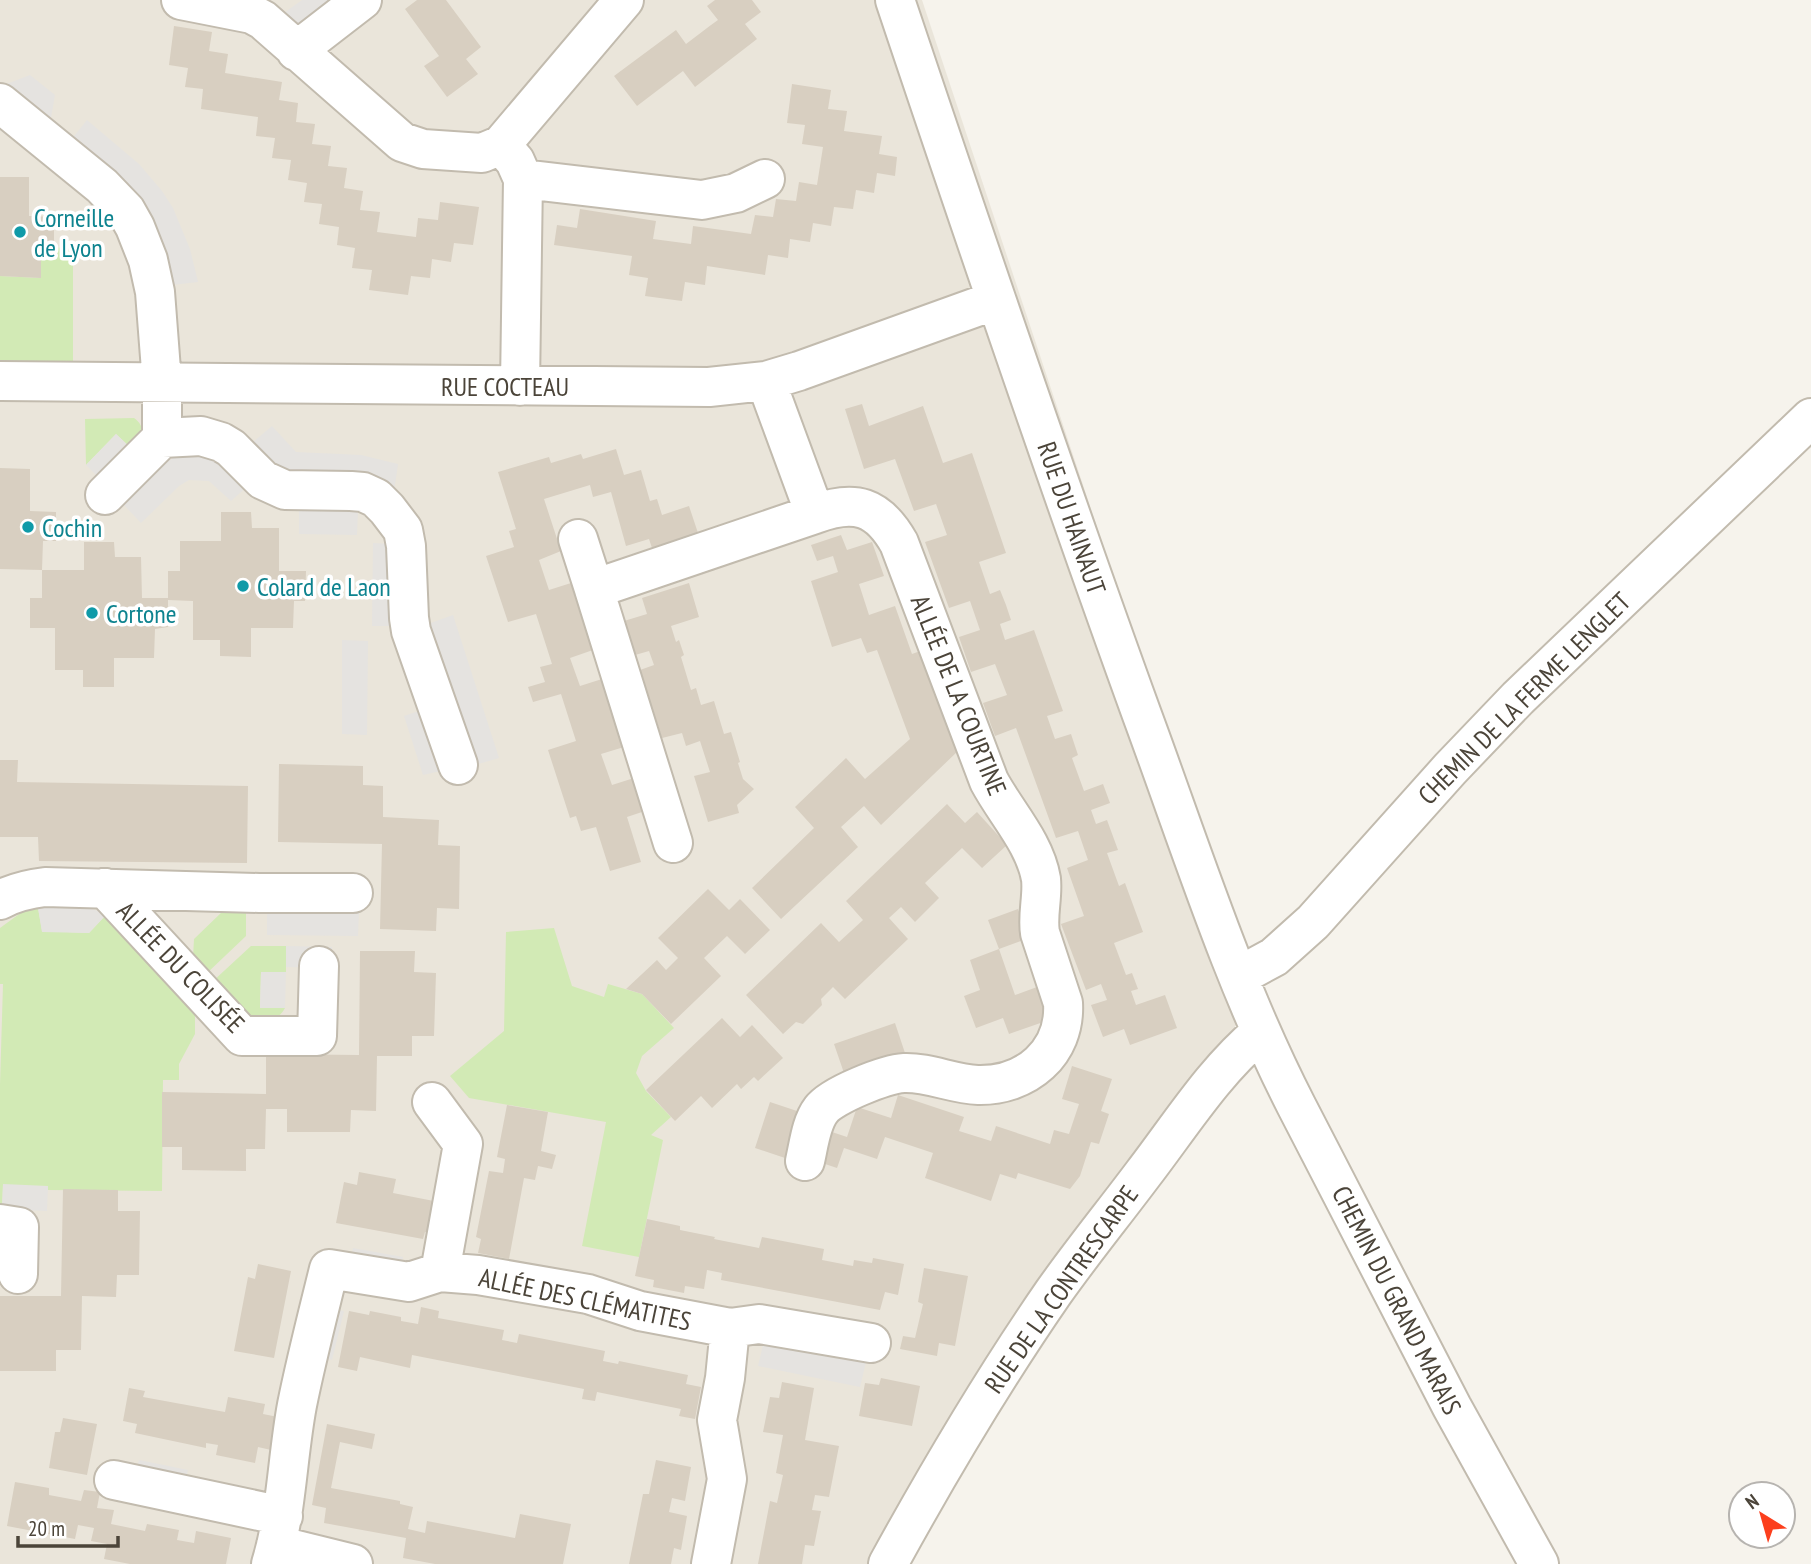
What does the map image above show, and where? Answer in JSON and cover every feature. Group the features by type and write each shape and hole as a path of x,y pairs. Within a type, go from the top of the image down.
{"street":[{"path":"181,0 252,14 273,28 402,142 424,149 482,153 501,145 624,0"},
{"path":"296,51 362,0"},
{"name":"RUE DU HAINAUT","path":"895,0 1098,594 1261,1032"},
{"path":"0,103 102,186 130,219 153,277 162,383 162,438"},
{"path":"501,145 515,161 523,179 520,386"},
{"path":"523,179 702,200 736,193 765,179"},
{"name":"RUE COCTEAU","path":"0,381 709,387 766,381 799,371 996,300"},
{"path":"766,381 814,514"},
{"name":"CHEMIN DE LA FERME LENGLET","path":"1239,976 1274,957 1313,922 1459,759 1518,698 1811,418"},
{"path":"105,495 162,438 201,436 231,448 263,480 285,491 363,492 376,498 403,530 411,631 458,765"},
{"name":"ALLÉE DE LA COURTINE","path":"594,589 828,509 855,507 871,511 883,519 899,543 989,781 1038,866 1041,882 1038,922 1063,1003 1064,1015 1061,1031 1044,1060 1021,1076 1006,1082 975,1085 906,1073 893,1075 842,1094 821,1110 814,1125 805,1161"},
{"path":"578,539 673,843"},
{"name":"ALLÉE DU COLISÉE","path":"0,900 27,889 45,887 353,893"},
{"name":"ALLÉE DU COLISÉE","path":"105,888 242,1036 317,1036 319,966"},
{"name":"RUE DE LA CONTRESCARPE","path":"888,1564 972,1417 1055,1291 1214,1081 1261,1032"},
{"name":"CHEMIN DU GRAND MARAIS","path":"1261,1032 1452,1407 1539,1564"},
{"name":"ALLÉE DES CLÉMATITES","path":"432,1102 463,1144 440,1272"},
{"path":"0,1224 19,1227 18,1274"},
{"name":"ALLÉE DES CLÉMATITES","path":"277,1542 297,1406 328,1269 409,1282 440,1272 478,1275 578,1292 640,1311 730,1328 759,1324 871,1343"},
{"path":"710,1564 727,1479 717,1420 730,1328"},
{"path":"114,1480 277,1542 353,1564"}],"shaded area":[{"path":"0,0 922,0 1253,997 907,1564 0,1564"},
{"path":"302,0 338,0 297,30 284,13"},
{"path":"30,75 55,95 50,123 4,85"},
{"path":"87,120 139,164 162,191 173,208 190,249 198,282 172,285 71,140"},
{"path":"272,426 296,452 361,455 398,464 394,491 286,477 252,443"},
{"path":"116,434 134,451 103,482 86,465"},
{"path":"186,455 218,458 249,485 231,501 209,481 189,480 179,486 141,523 123,504 164,464 174,457"},
{"path":"299,510 358,511 357,535 299,534"},
{"path":"373,543 394,544 393,626 372,626"},
{"path":"453,615 499,758 475,765 428,624"},
{"path":"342,640 368,641 367,735 342,734"},
{"path":"425,709 445,770 423,775 404,716"},
{"path":"38,908 88,908 98,911 104,917 89,933 42,932"},
{"path":"267,911 359,911 358,936 267,935"},
{"path":"286,946 332,947 332,968 286,967"},
{"path":"261,972 286,972 285,1008 260,1008"},
{"path":"3,1184 48,1186 47,1211 2,1209"},
{"path":"353,1248 403,1257 401,1267 351,1259"},
{"path":"333,1309 344,1311 332,1360 322,1357"},
{"path":"764,1341 866,1362 860,1387 758,1366"},
{"path":"139,1460 188,1470 185,1482 136,1472"}],"green space":[{"path":"41,247 73,248 73,364 0,363 0,276 41,278"},
{"path":"134,418 142,430 134,451 116,434 86,465 85,419"},
{"path":"38,908 42,931 89,933 104,917 193,1009 195,1034 179,1064 179,1080 163,1080 162,1191 48,1190 48,1187 3,1185 0,1209 3,984 0,984 0,928 22,912"},
{"path":"223,911 246,911 246,936 205,975 193,957 194,939"},
{"path":"554,928 572,986 604,997 608,984 642,994 674,1028 642,1056 636,1073 646,1091 671,1117 651,1135 663,1140 639,1257 582,1246 606,1122 469,1098 450,1076 504,1031 506,932"},
{"path":"251,946 286,946 286,972 261,972 260,1008 285,1008 279,1016 271,1019 251,1021 212,982"}],"building":[{"path":"417,0 446,0 481,47 466,59 478,74 447,97 424,66 439,56 405,9"},
{"path":"715,0 752,0 761,12 745,24 757,39 695,87 683,71 637,106 614,76 676,30 686,44 718,20 707,6"},
{"path":"174,26 212,32 209,51 228,54 225,73 282,82 279,100 298,103 296,122 315,124 312,144 331,146 328,166 347,168 344,188 363,191 360,210 380,212 377,232 416,237 418,218 438,220 440,202 479,207 473,245 454,243 451,262 432,259 430,278 411,276 408,295 369,290 372,270 352,268 355,248 337,245 339,227 319,224 322,204 304,202 307,183 288,180 291,160 272,158 275,138 256,136 258,117 201,109 203,89 185,87 188,68 169,65"},
{"path":"792,84 831,90 828,109 847,111 844,131 882,136 879,154 897,157 895,176 877,173 874,193 856,190 853,209 834,207 831,226 813,223 810,242 790,239 788,258 768,255 765,275 707,266 705,285 685,282 682,301 645,296 648,278 629,275 632,256 554,245 557,225 577,228 580,209 656,221 653,239 691,244 693,226 751,234 755,215 773,217 776,199 796,201 799,182 817,185 823,147 802,144 805,125 787,123"},
{"name":"Corneille de Lyon","path":"0,177 29,177 29,216 54,217 54,248 41,247 41,278 0,276"},
{"path":"862,404 869,426 923,406 943,463 972,453 1006,553 979,562 990,594 1000,590 1011,620 1000,624 1005,640 1034,630 1063,711 1047,716 1055,739 1071,734 1078,755 1072,758 1084,791 1103,784 1110,803 1091,810 1096,824 1107,820 1118,850 1107,853 1119,886 1125,883 1143,932 1114,943 1126,975 1132,973 1138,989 1131,991 1136,1005 1165,995 1177,1028 1130,1045 1124,1029 1103,1037 1091,1005 1107,1000 1101,984 1086,990 1061,924 1084,916 1067,868 1088,860 1078,831 1056,838 1016,728 995,736 983,703 1007,695 995,664 971,672 959,637 980,630 970,601 949,608 925,542 947,535 936,504 914,511 895,459 864,469 845,409"},
{"path":"616,449 624,475 641,470 650,501 657,499 662,515 689,506 700,539 654,554 649,539 626,546 611,492 593,497 590,485 544,499 561,551 539,560 549,590 571,583 593,650 570,658 580,686 602,679 624,747 601,754 612,785 634,778 645,811 627,817 641,862 610,871 596,827 581,831 576,816 570,818 548,750 576,741 561,694 533,702 528,687 545,682 540,667 552,664 536,614 508,622 486,556 514,547 509,531 516,529 498,472 549,457 551,463 581,454 583,459"},
{"name":"Cochin","path":"0,468 30,469 30,511 56,512 56,541 43,541 42,570 0,569"},
{"path":"221,512 251,512 252,528 279,528 279,571 306,571 305,601 294,601 293,628 251,628 251,657 220,656 220,640 193,640 193,601 168,600 168,627 155,629 154,658 114,658 114,687 83,687 83,670 55,670 55,628 30,628 30,598 42,598 42,570 84,570 84,542 114,542 115,557 141,557 142,598 168,598 168,571 180,571 180,541 221,541"},
{"path":"841,535 847,550 872,542 884,576 859,584 869,615 895,606 912,654 923,650 959,750 881,825 864,806 841,827 858,847 781,919 752,888 814,828 795,807 846,758 865,779 910,739 877,650 867,653 861,638 832,647 811,581 838,572 833,556 817,561 811,545"},
{"path":"689,583 699,617 671,626 684,655 681,657 691,690 696,688 701,705 714,701 724,734 731,732 743,779 754,789 737,805 739,813 708,822 694,776 710,772 700,741 686,746 682,733 662,738 640,670 654,665 649,651 635,655 624,621 647,614 642,598"},
{"path":"0,760 18,760 17,782 248,786 247,863 39,861 38,837 0,837"},
{"path":"279,764 363,766 363,785 383,786 383,817 439,820 438,845 460,846 459,909 437,908 436,931 380,929 382,844 278,842"},
{"path":"947,804 965,823 977,812 1007,845 982,868 962,848 925,883 939,898 915,922 901,907 889,918 908,939 845,999 833,987 821,999 822,1005 803,1024 796,1022 783,1034 746,995 821,923 839,942 863,920 846,901"},
{"path":"708,889 729,910 740,899 770,930 745,954 727,936 704,958 721,976 671,1024 642,994 626,989 657,960 666,970 678,958 658,938"},
{"path":"1018,909 1029,938 999,949 988,920"},
{"path":"999,949 1015,995 1037,987 1049,1020 1009,1034 1003,1018 976,1028 964,996 980,990 970,960"},
{"path":"360,951 415,951 414,972 436,973 434,1036 412,1036 412,1056 377,1056 376,1111 351,1110 350,1132 287,1132 287,1109 266,1109 265,1149 246,1149 246,1171 182,1170 182,1147 162,1147 162,1092 266,1094 266,1054 359,1055"},
{"path":"722,1018 740,1037 752,1025 783,1058 758,1081 754,1077 741,1089 737,1084 712,1108 701,1096 675,1121 646,1090"},
{"path":"895,1023 905,1053 844,1073 834,1044"},
{"path":"1072,1066 1112,1079 1101,1111 1109,1114 1099,1144 1091,1142 1080,1176 1070,1189 1018,1173 1016,1179 1000,1174 991,1201 925,1178 933,1153 885,1137 877,1159 844,1148 837,1168 822,1163 832,1132 847,1137 857,1107 891,1118 898,1095 964,1117 959,1131 991,1141 996,1126 1050,1144 1054,1130 1069,1134 1079,1104 1062,1099"},
{"path":"770,1102 800,1112 785,1158 755,1148"},
{"path":"507,1105 548,1112 541,1151 556,1155 552,1169 538,1166 535,1180 524,1178 509,1259 478,1253 481,1239 476,1237 489,1171 503,1173 505,1159 497,1157"},
{"path":"359,1172 396,1179 393,1193 444,1203 438,1234 425,1232 423,1239 336,1223 344,1182 357,1185"},
{"path":"63,1189 118,1190 118,1211 140,1211 139,1275 117,1275 116,1297 82,1296 81,1350 56,1350 56,1371 0,1371 0,1296 61,1296"},
{"path":"647,1219 680,1226 680,1230 715,1237 714,1239 759,1248 762,1237 824,1249 822,1260 853,1266 854,1260 872,1263 873,1258 904,1264 898,1295 885,1292 880,1310 721,1280 722,1273 707,1270 704,1289 685,1286 684,1293 653,1287 654,1280 635,1276"},
{"path":"258,1264 291,1271 274,1358 234,1351 248,1277 255,1279"},
{"path":"924,1268 968,1276 955,1346 939,1343 937,1356 900,1349 903,1336 915,1338 923,1304 918,1302"},
{"path":"421,1307 439,1311 438,1318 504,1330 502,1340 517,1343 519,1334 605,1351 603,1361 618,1364 619,1361 688,1375 686,1384 701,1387 695,1419 679,1416 681,1409 597,1392 595,1401 582,1399 584,1389 412,1355 410,1368 360,1357 357,1371 338,1367 349,1311 369,1315 370,1311 401,1317 401,1321 418,1324"},
{"path":"881,1378 920,1386 912,1426 859,1416 865,1383 879,1385"},
{"path":"782,1382 814,1388 805,1440 839,1446 829,1497 815,1495 812,1510 821,1511 814,1546 805,1545 802,1564 758,1564 770,1501 777,1503 783,1475 776,1473 783,1435 763,1432 770,1397 779,1398"},
{"path":"129,1388 145,1391 143,1397 225,1412 228,1397 265,1404 263,1414 278,1417 271,1450 258,1447 255,1463 216,1455 218,1445 206,1443 206,1448 135,1433 137,1424 123,1421"},
{"path":"63,1418 97,1424 87,1475 49,1468 55,1432 60,1432"},
{"path":"327,1424 375,1434 372,1449 340,1442 331,1488 400,1501 400,1504 413,1507 408,1529 425,1533 427,1521 515,1538 520,1514 571,1524 563,1564 435,1564 403,1558 406,1538 324,1523 326,1508 312,1505"},
{"path":"656,1460 691,1467 685,1501 672,1498 669,1512 687,1516 681,1550 674,1548 671,1564 629,1564 643,1494 649,1494"},
{"path":"15,1482 49,1488 49,1495 81,1501 84,1490 100,1492 97,1508 114,1510 111,1524 145,1531 147,1524 179,1530 177,1540 194,1543 196,1531 231,1538 226,1564 130,1564 104,1559 107,1544 91,1541 94,1528 78,1525 75,1539 7,1526"}],"place":[{"name":"Corneille de Lyon","path":"20,232"},
{"name":"Cochin","path":"28,527"},
{"name":"Colard de Laon","path":"243,586"},
{"name":"Cortone","path":"92,613"}]}
